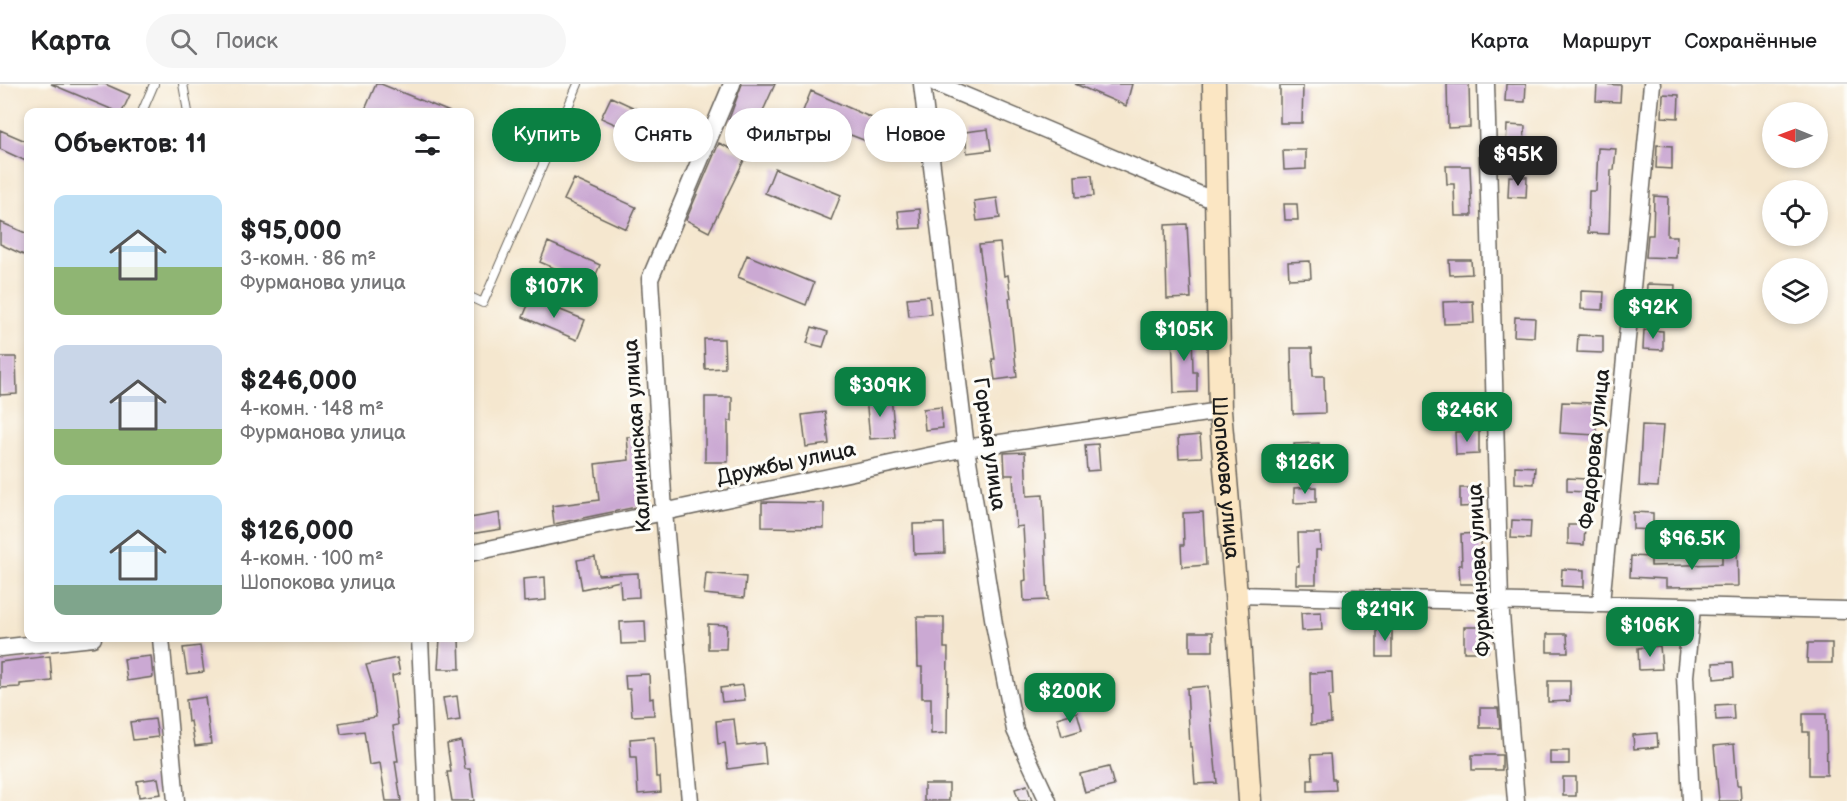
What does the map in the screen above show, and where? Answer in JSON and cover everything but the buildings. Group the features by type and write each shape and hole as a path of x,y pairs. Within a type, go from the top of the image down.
{"street":[{"name":"Калининская улица","path":"690,801 664,512 650,279 732,84"},
{"name":"Горная улица","path":"922,84 966,448 994,624 1015,730 1048,801"},
{"path":"937,84 1215,201"},
{"name":"Шопокова улица","path":"1214,84 1220,411 1236,595 1250,801"},
{"name":"Фурманова улица","path":"1486,84 1500,602 1516,801"},
{"name":"Федорова улица","path":"1601,603 1652,84"},
{"name":"Дружбы улица","path":"474,552 966,448 1220,411"},
{"path":"1236,595 1601,603 1692,608 1847,610"},
{"path":"1691,801 1685,676 1692,608"},
{"path":"0,648 56,642"},
{"path":"161,642 176,801"},
{"path":"420,642 427,801"}],"lane":[{"path":"144,108 154,84"},
{"path":"183,84 187,108"},
{"path":"474,299 483,303 578,84"}]}
